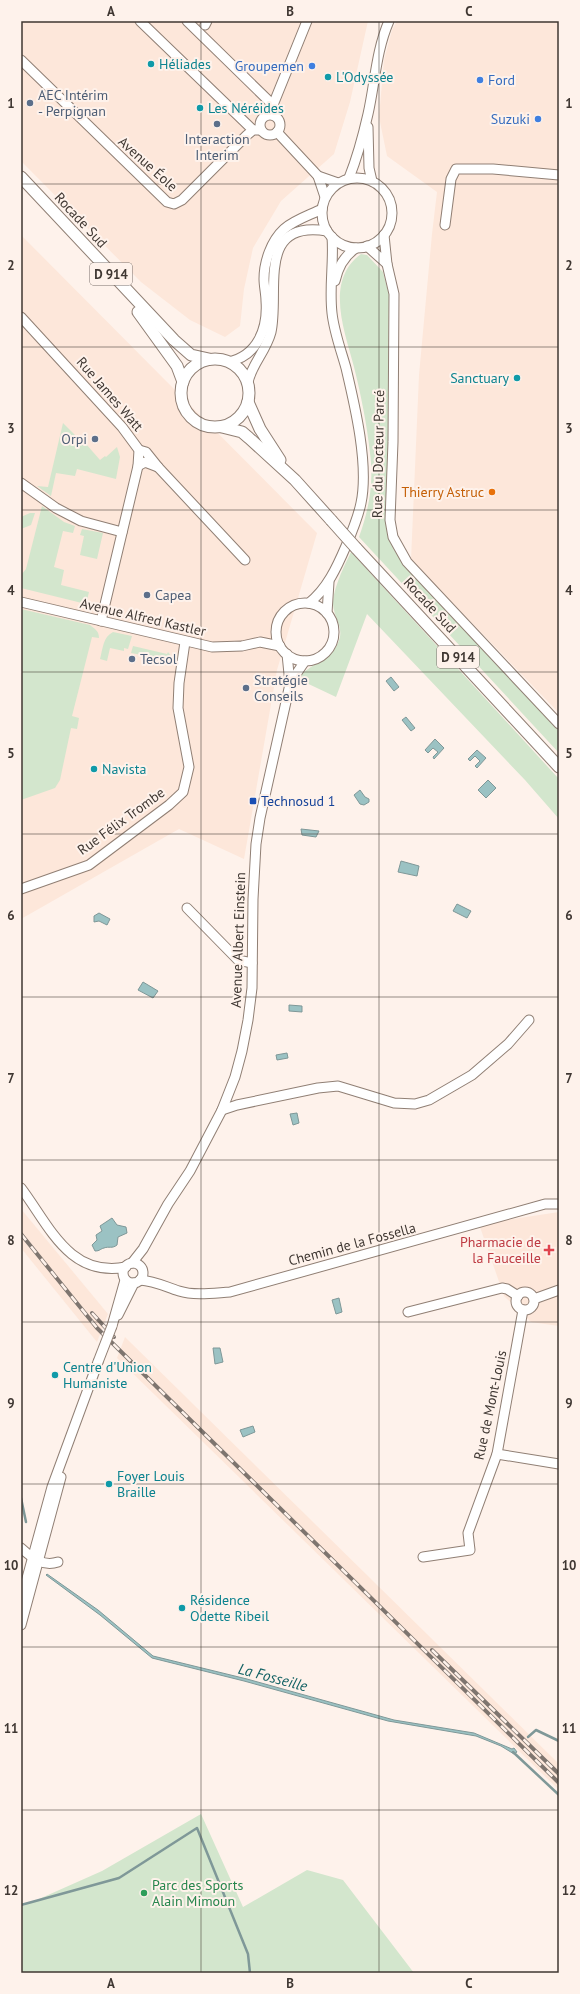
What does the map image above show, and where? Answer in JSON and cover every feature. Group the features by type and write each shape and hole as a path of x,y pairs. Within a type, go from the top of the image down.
{"main road":[{"name":"Rocade Sud","path":"21,177 174,340 191,355 209,359"},
{"name":"Rocade Sud","path":"21,186 145,321 177,366 183,382"},
{"path":"209,359 219,359 228,362 237,366 248,382 248,402 244,411 230,424 221,427 209,427 198,423 189,415 183,405 181,393 183,382 193,367 209,359"},
{"name":"Rocade Sud","path":"248,402 264,436 295,480"},
{"name":"Rocade Sud","path":"221,427 242,432 295,480 559,767"}],"street":[{"path":"140,21 257,130 267,134 277,132"},
{"path":"187,21 272,105 275,116 280,123 277,132"},
{"path":"272,105 307,21"},
{"path":"348,178 356,160 368,113 379,52 389,21"},
{"name":"Avenue Éole","path":"21,60 167,202 174,204 182,200 247,135 257,130"},
{"path":"368,113 369,168 372,181"},
{"path":"257,130 263,117 269,114 275,116"},
{"path":"277,132 318,176 325,197"},
{"path":"445,225 451,179 456,169 493,169 559,174"},
{"path":"318,176 338,183"},
{"path":"329,581 328,613 334,631 331,644 323,655 314,660 305,661 295,659 287,654 280,646 277,630 280,618 288,609 294,606 309,603 319,596 329,581 343,554 356,520 361,502 363,482 362,455 356,418 346,370 335,329 331,294 333,252 329,234 324,224 322,209 325,197 338,183 348,178 360,178 372,181 381,187 387,195 391,205 391,223 384,235 376,242 367,246 356,248 348,254 338,270 331,294"},
{"path":"228,362 239,360 248,354 263,332 266,302 264,279 266,262 271,247 284,229 322,209"},
{"path":"248,382 251,369 265,347 270,334 273,317 272,276 274,261 281,246 289,236 301,230 310,228 329,234 339,243 356,248"},
{"name":"Rue du Docteur Parcé","path":"384,235 387,264 394,294 393,442 390,520 393,537 407,562 559,724"},
{"path":"367,246 387,264"},
{"name":"Rue James Watt","path":"21,317 122,427 139,450 138,466 101,621"},
{"path":"139,450 146,452 158,467 245,560"},
{"path":"138,466 145,462 158,467"},
{"path":"21,483 56,508 81,521 122,532"},
{"name":"Avenue Alfred Kastler","path":"21,602 185,642 212,647 242,646 260,642"},
{"path":"309,603 316,605 328,613"},
{"path":"260,642 277,630"},
{"name":"Rue Félix Trombe","path":"21,889 88,865 169,805 183,792 189,767 178,708 179,683 185,642"},
{"path":"260,642 280,646"},
{"name":"Avenue Albert Einstein","path":"36,1560 52,1487 130,1275 168,1204 190,1171 222,1110 235,1077 248,1020 252,988 256,844 264,797 290,684 287,654"},
{"name":"Avenue Albert Einstein","path":"290,684 305,661"},
{"path":"187,908 238,960 252,963"},
{"path":"222,1110 249,1102 318,1088 338,1086 394,1103 415,1104 429,1100 472,1075 508,1044 529,1020"},
{"path":"21,1188 60,1243 72,1256 84,1262 110,1268 130,1275"},
{"name":"Chemin de la Fossella","path":"130,1275 152,1281 180,1292 202,1294 230,1292 545,1204 559,1204"},
{"name":"Avenue Albert Einstein","path":"130,1275 143,1275 142,1268 144,1249"},
{"name":"Chemin de la Fossella","path":"142,1268 152,1281"},
{"path":"408,1312 502,1288 507,1289 518,1296"},
{"path":"534,1298 559,1290"},
{"path":"522,1292 528,1292 534,1298 532,1307 523,1310 516,1304 518,1296 522,1292"},
{"name":"Rue de Mont-Louis","path":"424,1557 470,1550 468,1533 497,1454 523,1310"},
{"path":"497,1454 559,1464"},
{"path":"21,1545 38,1549 49,1554 58,1562 46,1564 36,1560 21,1548"},
{"path":"21,1600 36,1560"},
{"path":"21,1625 36,1560"}],"shaded area":[{"path":"21,21 368,21 350,102 334,154 281,201 253,248 244,289 240,326 225,337 190,320 141,282 21,161"},
{"path":"397,21 559,21 559,713 411,560 419,375 437,192 387,156 379,117 384,60 392,30"},
{"path":"21,235 317,533 277,670 244,859 179,829 21,919"},
{"path":"21,1209 108,1314 97,1342 21,1248"},
{"path":"559,1212 559,1326 531,1322 504,1296 480,1227 494,1222"},
{"path":"125,1337 559,1764 559,1790 117,1358"}],"green space":[{"path":"361,254 367,255 383,272 389,295 388,442 385,520 389,538 394,550 404,564 559,731 559,753 359,537 366,516 370,496 371,464 361,399 340,308 340,292 343,278 350,265"},
{"path":"63,423 77,437 79,436 100,460 105,456 106,457 117,447 120,457 116,479 77,469 75,476 56,473 51,496 37,486 48,487"},
{"path":"42,506 64,522 75,526 73,533 63,531 54,567 64,570 61,585 89,592 86,604 21,588 21,575 26,569"},
{"path":"30,513 35,513 31,525 21,529 21,517"},
{"path":"82,529 103,533 97,559 80,555 84,536 80,535"},
{"path":"351,552 559,779 559,819 525,780 367,614 336,697 298,679 308,669 330,654 338,643 340,638 340,628 334,609 333,598 339,578"},
{"path":"21,609 90,625 95,629 99,638 92,637 72,716 79,718 77,729 71,728 60,780 55,788 21,800"},
{"path":"113,632 132,636 128,649 124,648 124,651 110,648 107,661 100,659 105,640"},
{"path":"133,646 167,654 168,652 171,656 169,660 131,653"},
{"name":"Parc des Sports Alain Mimoun","path":"201,1814 243,1907 307,1870 343,1880 414,1973 21,1973 21,1907 102,1871"}],"water":[{"path":"391,677 399,687 394,691 386,681"},
{"path":"406,717 415,728 411,731 402,720"},
{"path":"435,739 444,748 434,759 433,757 438,752 433,748 428,753 425,750"},
{"path":"477,750 486,758 477,768 475,766 480,761 475,756 470,761 468,759"},
{"path":"488,780 496,788 486,798 478,790"},
{"path":"360,790 365,797 369,799 369,802 364,805 360,804 354,795"},
{"path":"301,829 319,831 316,837 302,835"},
{"path":"401,861 419,866 417,876 398,872"},
{"path":"457,904 471,911 467,918 453,911"},
{"path":"99,913 110,919 107,925 99,921 94,922 94,916"},
{"path":"143,982 158,991 153,998 138,990"},
{"path":"289,1005 302,1006 302,1012 289,1011"},
{"path":"287,1053 288,1058 277,1060 276,1055"},
{"path":"297,1113 299,1123 293,1125 290,1114"},
{"path":"112,1218 117,1225 126,1227 127,1233 118,1237 117,1245 95,1251 92,1245 97,1240 96,1235 102,1231 100,1226"},
{"path":"339,1298 342,1312 336,1314 332,1300"},
{"path":"213,1348 220,1348 223,1362 215,1364"},
{"path":"253,1426 255,1432 243,1437 240,1430"},
{"path":"47,1574 98,1610 153,1656 247,1679 394,1720 474,1733 512,1749 514,1748 517,1752 514,1754 501,1746 476,1736 388,1721 244,1681 152,1658 100,1615 46,1575"}],"waterway":[{"path":"21,1498 26,1522"},
{"name":"La Fosseille","path":"528,1737 536,1730 559,1741"},
{"path":"513,1752 559,1795"},
{"path":"21,1905 119,1878 197,1828 248,1954 250,1973"}],"railway":[{"path":"21,1234 97,1328 559,1783"},
{"path":"92,1313 114,1337"},
{"path":"432,1650 559,1774"}],"place":[{"name":"Héliades","path":"151,64"},
{"name":"Groupemen","path":"312,66"},
{"name":"L'Odyssée","path":"328,77"},
{"name":"Ford","path":"480,80"},
{"name":"AEC Intérim - Perpignan","path":"30,103"},
{"name":"Les Néréides","path":"200,108"},
{"name":"Suzuki","path":"538,119"},
{"name":"Interaction Interim","path":"217,124"},
{"name":"Sanctuary","path":"517,378"},
{"name":"Orpi","path":"95,439"},
{"name":"Thierry Astruc","path":"492,492"},
{"name":"Capea","path":"147,595"},
{"name":"Tecsol","path":"132,659"},
{"name":"Stratégie Conseils","path":"246,688"},
{"name":"Navista","path":"94,769"},
{"name":"Technosud 1","path":"253,801"},
{"name":"Pharmacie de la Fauceille","path":"549,1250"},
{"name":"Centre d'Union Humaniste","path":"55,1375"},
{"name":"Foyer Louis Braille","path":"109,1484"},
{"name":"Résidence Odette Ribeil","path":"182,1608"},
{"name":"Parc des Sports Alain Mimoun","path":"144,1893"}]}
